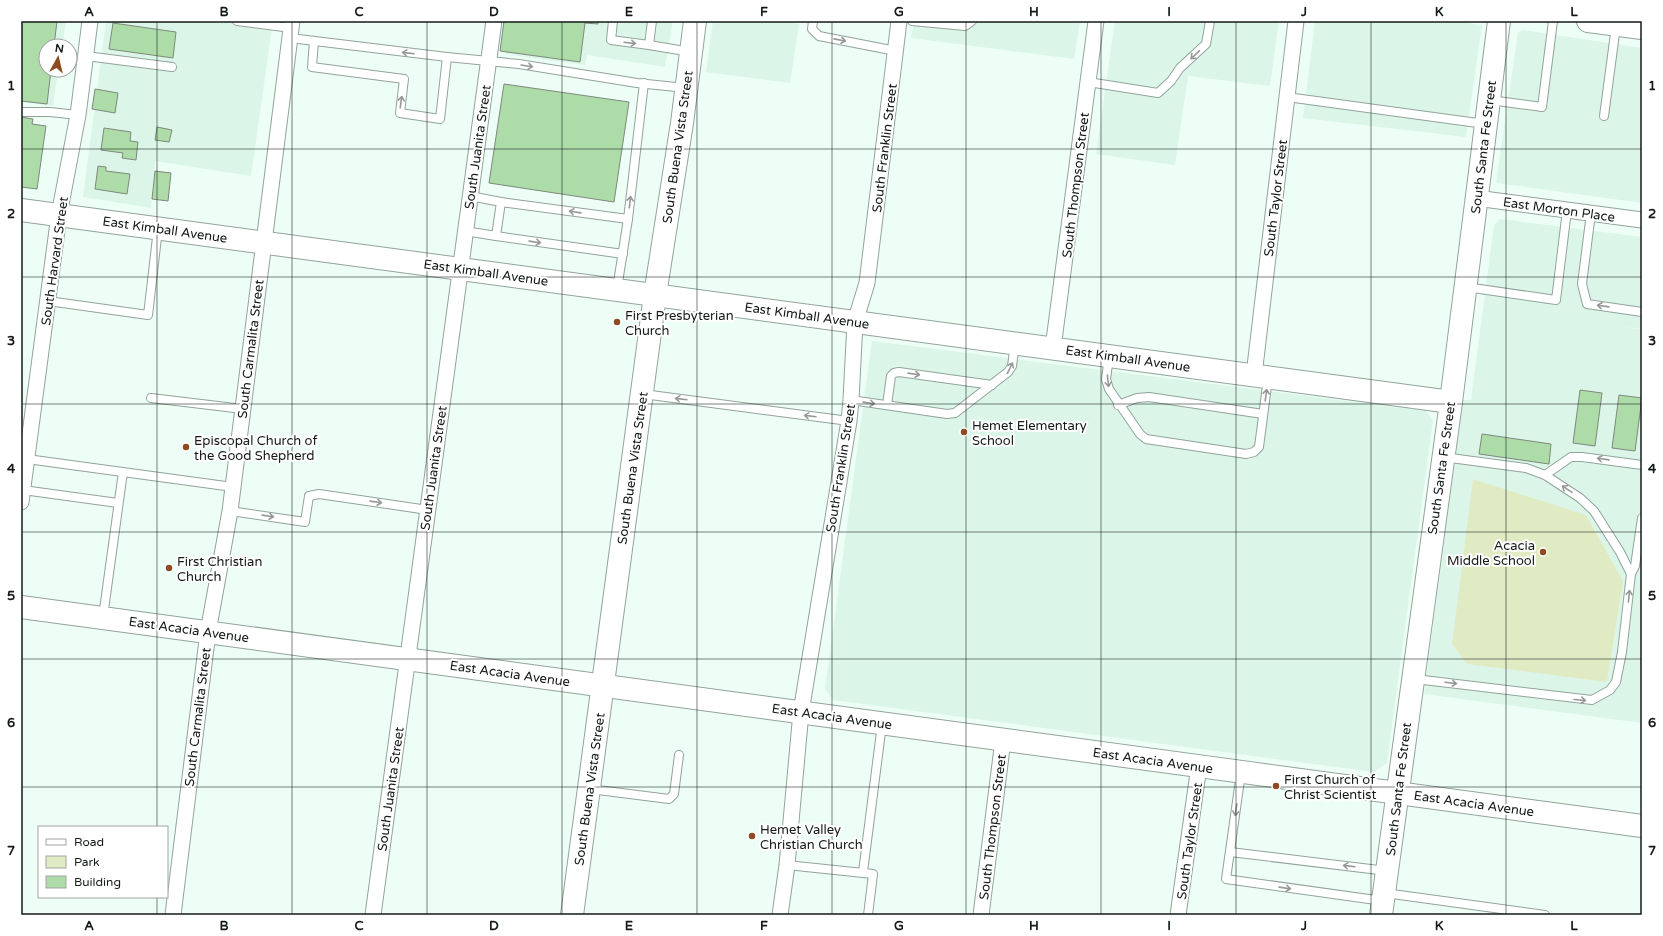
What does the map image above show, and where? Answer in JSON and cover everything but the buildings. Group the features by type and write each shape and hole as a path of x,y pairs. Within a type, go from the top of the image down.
{"street":[{"name":"South Harvard Street","path":"22,496 59,215 78,115 90,21"},
{"name":"South Juanita Street","path":"373,915 494,21"},
{"name":"South Buena Vista Street","path":"572,915 655,295 695,21"},
{"name":"South Franklin Street","path":"780,915 787,865 801,712 849,421 854,322 867,283 899,21"},
{"name":"South Thompson Street","path":"1053,348 1096,21"},
{"name":"South Taylor Street","path":"1261,376 1287,97 1296,21"},
{"name":"South Santa Fe Street","path":"1383,903 1412,678 1442,457 1451,402 1499,21"},
{"path":"1588,21 1642,28"},
{"name":"South Carmalita Street","path":"173,915 208,632 230,511 291,29"},
{"name":"East Morton Place","path":"1476,198 1642,220"},
{"name":"East Kimball Avenue","path":"21,210 1451,402"},
{"name":"East Acacia Avenue","path":"21,607 1642,826"},
{"name":"South Thompson Street","path":"981,915 1003,740"},
{"name":"South Taylor Street","path":"1178,915 1199,766"}],"lane":[{"path":"237,21 291,29 314,41 447,58 488,61 686,88"},
{"path":"614,21 611,40 691,52"},
{"path":"649,45 652,21"},
{"path":"813,21 812,29 819,36 896,51"},
{"path":"912,21 965,26 972,21"},
{"path":"1088,82 1158,93 1171,81 1180,68 1206,44 1210,21"},
{"path":"1489,99 1542,107 1553,21"},
{"path":"1604,116 1616,25"},
{"path":"314,41 312,67 404,79 400,113 440,119 447,58"},
{"path":"86,56 172,67"},
{"path":"617,290 628,219 644,83"},
{"path":"1287,97 1486,124"},
{"path":"21,112 50,112 78,115"},
{"path":"470,196 501,202 628,219"},
{"path":"496,236 501,202"},
{"path":"1465,287 1556,300 1567,210"},
{"path":"1591,213 1582,284 1586,304 1642,312"},
{"path":"48,301 148,315 158,228"},
{"path":"465,232 623,254"},
{"path":"851,400 947,414 956,413 1008,372 1012,366 1016,343"},
{"path":"1110,356 1106,380 1109,389 1140,434 1146,439 1246,454 1254,452 1259,447 1263,414 1261,376"},
{"path":"887,405 891,376 894,373 899,372 992,385"},
{"path":"642,394 849,421"},
{"path":"1118,404 1137,398 1149,397 1263,414"},
{"path":"151,398 243,409"},
{"path":"1546,475 1571,457 1582,456 1642,465"},
{"path":"1442,457 1526,468 1546,475 1580,498 1594,511 1620,552 1631,574"},
{"path":"27,459 233,487"},
{"path":"103,618 122,472"},
{"path":"230,511 305,522 309,496 319,494 428,510"},
{"path":"22,496 118,502"},
{"path":"1412,678 1579,700 1592,700 1603,696 1616,682 1622,652 1631,574 1635,566 1642,518"},
{"path":"863,872 882,723"},
{"path":"589,789 669,799 674,794 679,755"},
{"path":"1241,772 1226,879 1383,903 1545,915"},
{"path":"1230,852 1388,871"},
{"path":"787,865 873,874 868,915"}],"shaded area":[{"path":"21,21 66,21 63,38 38,38 38,78 57,78 53,106 21,102"},
{"path":"106,21 273,21 251,176 155,161 151,208 83,197"},
{"path":"509,21 673,21 665,67 587,55 585,65 505,54"},
{"path":"713,21 794,21 794,23 799,24 790,83 706,72"},
{"path":"914,21 1080,21 1074,59 911,38"},
{"path":"1115,21 1279,21 1270,86 1188,76 1175,165 1096,154"},
{"path":"1315,21 1453,21 1482,25 1466,137 1303,118"},
{"path":"1523,30 1642,48 1642,203 1496,183 1518,32"},
{"name":"Acacia Middle School","path":"1500,219 1642,237 1642,329 1623,327 1642,330 1642,723 1424,694 1463,400 1471,400 1494,225"},
{"path":"872,341 1426,411 1433,420 1387,763 1374,772 833,700 825,689"}],"green space":[{"path":"1473,479 1586,515 1623,581 1607,682 1467,664 1452,644"}],"place":[{"name":"First Presbyterian Church","path":"617,322"},
{"name":"Hemet Elementary School","path":"964,432"},
{"name":"Episcopal Church of the Good Shepherd","path":"186,447"},
{"name":"Acacia Middle School","path":"1543,552"},
{"name":"First Christian Church","path":"169,568"},
{"name":"First Church of Christ Scientist","path":"1276,786"},
{"name":"Hemet Valley Christian Church","path":"752,836"}]}
